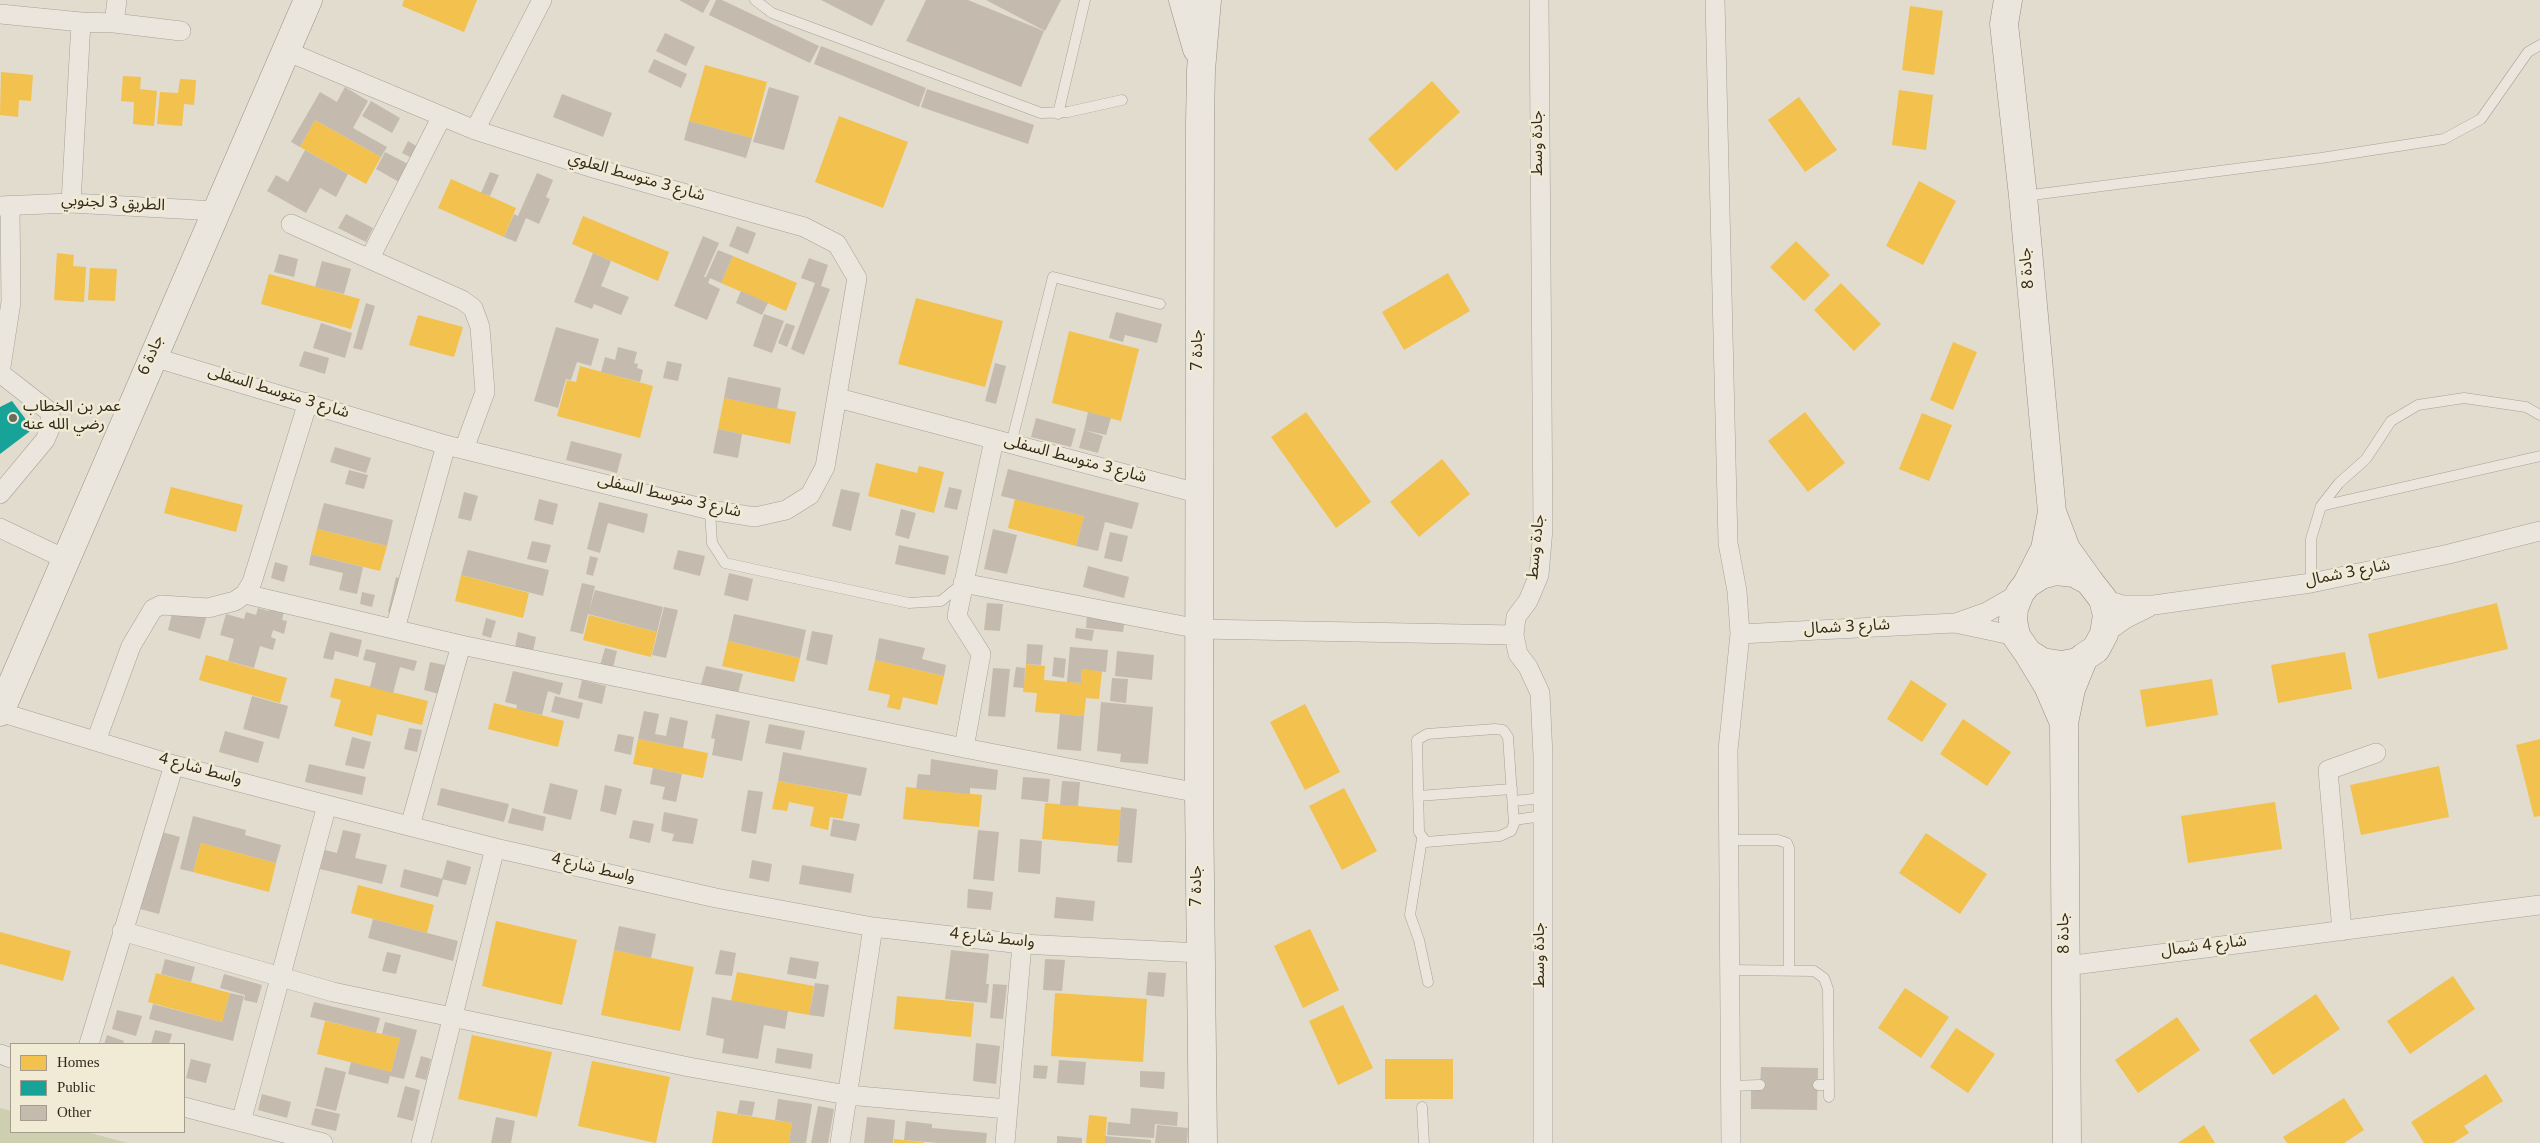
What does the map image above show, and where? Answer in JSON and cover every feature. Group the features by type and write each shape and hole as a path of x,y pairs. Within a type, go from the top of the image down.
{"main road":[{"name":"جادة 6","path":"0,712 308,0"},
{"name":"جادة 7","path":"1183,0 1190,19 1201,70"},
{"name":"جادة 7","path":"1203,1143 1199,793 1201,70 1207,0"},
{"name":"جادة 8","path":"2001,8 2023,196 2052,512 2066,549 2096,590"},
{"name":"جادة 8","path":"2024,588 2045,550 2052,512"},
{"path":"2056,571 2074,573 2096,590 2107,615 2104,634 2096,648 2078,662 2062,665 2042,662 2022,644 2013,614 2024,588 2041,575 2056,571"},
{"name":"جادة 8","path":"2022,644 2048,686 2064,724"},
{"name":"جادة 8","path":"2068,1143 2064,724 2071,689 2084,657"}],"street":[{"path":"114,23 117,0"},
{"path":"475,130 542,0"},
{"name":"جادة وسط","path":"1539,0 1543,529 1539,575 1528,601 1516,617 1514,635 1518,654 1528,667 1540,693 1543,807 1542,1143"},
{"path":"1715,0 1728,544 1738,591 1740,634 1728,750 1730,1143"},
{"path":"0,14 81,22 114,23 181,31"},
{"path":"71,202 81,22"},
{"name":"شارع 3 متوسط العلوي","path":"286,51 441,118 475,130 590,166 804,228 837,244 857,278 838,398"},
{"path":"370,258 441,118"},
{"name":"الطريق 3 لجنوبي","path":"0,494 45,440 50,426 50,412 0,373 11,302 5,206 71,202 216,211"},
{"path":"291,224 462,300 477,314 481,335 485,392 455,447 395,629"},
{"name":"شارع 3 متوسط السفلى","path":"153,357 455,447 710,510 755,517 786,510 810,495 825,467 838,398 1201,494"},
{"path":"96,742 131,646 153,609 162,604 208,608 235,601 245,594 252,582 308,402"},
{"path":"964,748 980,654 957,616 963,582 1002,442"},
{"path":"0,528 65,559"},
{"name":"شارع 3 شمال","path":"2096,590 2123,605 2154,605 2310,583 2449,554 2540,532"},
{"path":"963,582 1200,629 1514,635"},
{"name":"شارع 3 شمال","path":"1740,634 1955,623 1987,612 2024,588"},
{"path":"245,594 461,644 964,748 1199,793"},
{"name":"شارع 3 شمال","path":"2104,634 2125,619 2154,605"},
{"name":"شارع 3 شمال","path":"1955,623 2022,644"},
{"path":"410,826 461,644"},
{"name":"واسط شارع 4","path":"0,712 96,742 327,805 495,848 716,898 873,927 1022,944 1200,954"},
{"path":"2342,931 2328,770 2376,753"},
{"path":"89,1043 174,764"},
{"path":"241,1122 327,805"},
{"path":"421,1143 495,848"},
{"name":"شارع 4 شمال","path":"2066,966 2540,905"},
{"path":"840,1143 873,927"},
{"path":"122,931 332,992 690,1067 847,1095 1008,1109"},
{"path":"1005,1143 1022,944"},
{"path":"185,1107 323,1143"}],"lane":[{"path":"755,0 767,10 791,20 1032,110 1058,114 1122,100"},
{"path":"1058,114 1085,0"},
{"path":"2023,196 2321,158 2444,139 2481,119 2528,52 2540,46"},
{"path":"1002,442 1053,276 1160,304"},
{"path":"2310,583 2311,539 2321,506 2339,483 2366,459 2391,422 2418,405 2464,398 2526,407 2540,415"},
{"path":"2321,506 2540,456"},
{"path":"710,510 712,543 724,564 909,603 942,601 963,582"},
{"path":"1422,839 1430,843 1504,836 1511,831 1514,820 1509,741 1503,730 1436,733 1423,735 1417,740 1418,796 1422,839 1410,916 1419,940 1428,982"},
{"path":"1418,796 1512,789"},
{"path":"1513,801 1543,807"},
{"path":"1514,820 1543,807"},
{"path":"1728,840 1778,840 1787,844 1789,848 1789,970"},
{"path":"1730,970 1814,971 1820,974 1827,983 1829,1097"},
{"path":"1818,1085 1829,1085"},
{"path":"1730,1086 1760,1086"},
{"path":"1422,1107 1424,1143"}],"green space":[{"path":"0,1108 10,1111 10,1133 91,1133 128,1143 0,1143"}],"building: Homes":[{"path":"404,0 477,0 464,32 402,6"},
{"path":"1910,6 1943,11 1934,75 1902,70"},
{"path":"705,65 767,82 752,138 689,121"},
{"path":"1,72 33,75 31,101 19,100 18,117 0,115"},
{"path":"123,76 141,77 140,89 157,91 154,126 133,124 134,102 121,101"},
{"path":"180,79 196,80 194,105 184,104 182,126 157,124 160,92 178,93"},
{"path":"1432,81 1460,112 1396,171 1368,139"},
{"path":"1899,90 1933,95 1926,150 1892,145"},
{"path":"1799,97 1837,150 1805,172 1768,120"},
{"path":"839,116 908,142 883,208 815,182"},
{"path":"315,120 381,157 366,184 300,147"},
{"path":"451,179 516,208 504,237 438,208"},
{"path":"1919,181 1956,201 1923,265 1886,246"},
{"path":"583,216 669,252 658,281 572,244"},
{"path":"1796,241 1830,275 1804,301 1770,267"},
{"path":"57,253 74,255 73,266 86,267 84,302 54,300"},
{"path":"733,256 797,283 786,311 721,283"},
{"path":"90,268 117,269 115,301 88,300"},
{"path":"1448,273 1470,311 1404,350 1382,312"},
{"path":"269,274 360,299 351,329 261,304"},
{"path":"1841,283 1881,324 1854,351 1814,310"},
{"path":"916,298 1003,321 985,387 898,364"},
{"path":"418,315 463,327 454,357 409,345"},
{"path":"1069,331 1139,349 1121,421 1052,403"},
{"path":"1953,342 1977,352 1953,410 1930,400"},
{"path":"580,366 653,386 640,438 557,416 567,380 576,382"},
{"path":"724,398 796,412 790,444 718,429"},
{"path":"1306,412 1371,502 1336,528 1271,437"},
{"path":"1805,412 1845,463 1808,492 1768,441"},
{"path":"1922,413 1952,425 1929,481 1899,469"},
{"path":"1442,459 1470,494 1419,537 1390,502"},
{"path":"876,463 917,473 919,466 944,472 934,513 868,496"},
{"path":"171,487 243,505 236,532 164,513"},
{"path":"1015,499 1084,516 1076,546 1008,528"},
{"path":"317,529 387,546 380,571 311,554"},
{"path":"461,575 529,593 523,618 455,601"},
{"path":"2497,603 2508,649 2378,679 2368,634"},
{"path":"589,615 657,632 651,657 583,640"},
{"path":"728,641 800,658 794,682 722,666"},
{"path":"2345,652 2352,689 2278,703 2271,665"},
{"path":"206,655 287,678 280,703 199,680"},
{"path":"875,660 944,676 937,705 903,697 900,710 887,707 890,695 868,690"},
{"path":"1026,664 1045,666 1044,680 1081,683 1082,669 1102,671 1099,699 1086,698 1084,716 1035,712 1037,693 1023,692"},
{"path":"335,678 428,701 422,725 377,714 372,736 334,726 341,700 330,697"},
{"path":"2212,679 2218,715 2146,727 2140,690"},
{"path":"1911,680 1947,704 1922,742 1887,719"},
{"path":"494,703 564,721 558,747 488,729"},
{"path":"1305,704 1340,772 1305,790 1270,722"},
{"path":"1963,719 2011,752 1987,786 1940,754"},
{"path":"638,739 708,753 703,778 633,764"},
{"path":"2540,739 2540,816 2534,817 2516,745"},
{"path":"2439,766 2449,817 2361,835 2350,785"},
{"path":"778,781 848,794 843,819 830,817 828,830 810,826 814,807 789,802 787,811 772,809"},
{"path":"906,787 982,795 979,827 903,819"},
{"path":"1344,788 1377,851 1342,870 1309,806"},
{"path":"2275,802 2282,849 2188,863 2181,816"},
{"path":"1045,803 1121,810 1118,846 1042,839"},
{"path":"1926,833 1987,874 1960,914 1899,873"},
{"path":"201,843 276,863 269,892 193,872"},
{"path":"358,885 434,905 427,933 351,913"},
{"path":"496,921 577,940 562,1005 482,986"},
{"path":"1310,929 1339,990 1303,1008 1274,946"},
{"path":"0,932 71,951 63,981 0,964"},
{"path":"614,950 694,967 680,1031 601,1015"},
{"path":"737,972 814,986 809,1015 731,1001"},
{"path":"156,973 230,993 222,1022 148,1002"},
{"path":"2453,976 2475,1009 2410,1054 2387,1021"},
{"path":"1905,988 1949,1017 1921,1058 1878,1028"},
{"path":"1055,993 1147,999 1143,1062 1051,1056"},
{"path":"2316,994 2340,1029 2273,1075 2249,1040"},
{"path":"897,996 974,1003 971,1037 894,1029"},
{"path":"1343,1005 1373,1068 1338,1085 1309,1021"},
{"path":"2177,1017 2200,1050 2138,1093 2115,1060"},
{"path":"325,1021 400,1038 391,1072 317,1054"},
{"path":"1956,1028 1995,1054 1968,1093 1930,1067"},
{"path":"472,1035 552,1052 537,1117 458,1099"},
{"path":"1385,1059 1453,1059 1453,1099 1385,1099"},
{"path":"592,1061 670,1077 656,1143 578,1126"},
{"path":"2486,1074 2503,1101 2464,1126 2469,1133 2453,1143 2424,1143 2411,1122"},
{"path":"2344,1098 2364,1130 2344,1143 2287,1143 2283,1137"},
{"path":"717,1111 792,1123 789,1143 712,1143"},
{"path":"1089,1115 1107,1117 1105,1143 1086,1143"},
{"path":"2204,1125 2215,1143 2178,1143"},
{"path":"894,1139 924,1142 924,1143 894,1143"}],"building: Public":[{"name":"عمر بن الخطاب رضي الله عنه","path":"12,401 33,429 0,454 0,407"}],"building: Other":[{"path":"679,0 710,0 703,13"},
{"path":"716,0 722,0 819,46 810,63 709,15"},
{"path":"821,0 885,0 872,26"},
{"path":"926,0 968,0 1044,31 1021,87 906,41"},
{"path":"986,0 1061,0 1045,31"},
{"path":"665,33 695,47 686,66 656,51"},
{"path":"821,46 926,88 919,107 814,64"},
{"path":"654,59 687,74 681,88 648,72"},
{"path":"345,87 368,101 353,128 387,147 381,157 315,120 300,147 291,142 320,92 337,102"},
{"path":"769,87 799,96 784,150 753,142"},
{"path":"927,89 1034,125 1028,144 921,107"},
{"path":"562,94 612,113 603,137 553,117"},
{"path":"371,101 400,118 392,133 362,116"},
{"path":"689,121 752,138 746,158 684,140"},
{"path":"408,141 418,147 412,158 402,153"},
{"path":"305,150 348,174 336,197 320,188 306,213 267,191 276,175 288,182"},
{"path":"385,152 408,164 399,182 376,169"},
{"path":"490,172 499,175 490,196 481,193"},
{"path":"537,173 553,180 546,197 550,199 539,224 526,218 516,242 504,237 514,214 518,216"},
{"path":"346,214 373,228 366,242 338,228"},
{"path":"737,226 756,233 748,254 729,246"},
{"path":"703,236 719,243 704,277 706,277 718,250 733,256 721,283 710,278 708,283 720,289 707,320 674,306"},
{"path":"593,253 611,261 601,286 629,297 621,315 594,304 592,309 574,302"},
{"path":"279,254 298,259 294,277 274,272"},
{"path":"809,258 828,265 821,286 830,289 804,355 791,349 815,283 801,278"},
{"path":"322,261 351,269 344,294 315,287"},
{"path":"741,291 768,303 762,315 736,303"},
{"path":"366,303 375,306 362,350 353,348"},
{"path":"1116,312 1162,324 1157,343 1125,335 1123,342 1109,338"},
{"path":"764,314 784,321 772,353 753,346"},
{"path":"321,323 352,333 345,358 313,348"},
{"path":"786,323 795,326 787,347 778,343"},
{"path":"556,327 599,339 591,366 577,362 571,380 566,379 558,408 534,401"},
{"path":"618,347 637,352 634,363 638,364 637,368 643,370 640,382 601,372 605,357 615,360"},
{"path":"304,351 329,358 325,374 299,366"},
{"path":"667,361 682,364 678,381 663,378"},
{"path":"995,363 1006,366 996,404 985,401"},
{"path":"728,377 781,388 777,409 724,398"},
{"path":"1088,412 1111,418 1106,435 1084,430"},
{"path":"1036,418 1076,429 1071,447 1031,437"},
{"path":"718,429 742,434 738,458 713,453"},
{"path":"1084,430 1103,436 1098,453 1079,448"},
{"path":"571,441 622,454 617,473 566,460"},
{"path":"335,447 371,458 366,473 330,462"},
{"path":"1008,469 1139,503 1132,529 1105,522 1098,551 1076,546 1084,516 1001,496"},
{"path":"349,470 368,475 364,489 345,484"},
{"path":"949,487 962,490 957,510 944,507"},
{"path":"841,489 860,493 851,531 832,526"},
{"path":"464,492 478,496 471,521 458,518"},
{"path":"539,499 558,504 553,525 534,520"},
{"path":"599,502 648,514 644,533 608,523 600,553 587,549"},
{"path":"324,503 393,520 387,546 317,529"},
{"path":"901,509 916,513 909,539 895,535"},
{"path":"993,529 1017,535 1007,574 984,569"},
{"path":"1110,532 1128,536 1122,562 1104,558"},
{"path":"532,541 551,545 546,563 527,559"},
{"path":"899,545 949,556 945,575 895,564"},
{"path":"468,550 549,570 543,596 461,575"},
{"path":"678,550 705,556 700,576 673,569"},
{"path":"311,554 363,567 357,594 339,590 343,573 309,565"},
{"path":"590,556 598,558 593,576 586,574"},
{"path":"275,562 288,566 284,582 271,578"},
{"path":"1088,566 1129,577 1124,598 1083,587"},
{"path":"729,573 753,579 748,601 724,595"},
{"path":"396,577 405,580 396,614 388,612"},
{"path":"582,583 595,586 589,611 595,590 663,607 657,632 588,614 583,634 570,631"},
{"path":"362,592 375,595 372,607 360,604"},
{"path":"987,603 1003,604 1000,631 984,630"},
{"path":"270,607 284,611 282,620 287,621 284,634 273,630 271,637 276,639 273,650 260,646 254,668 228,661 234,639 220,635 226,614 244,619 246,612 256,615 258,608 269,611"},
{"path":"664,607 678,610 666,658 652,655"},
{"path":"173,610 208,612 200,639 168,630"},
{"path":"734,614 806,630 800,658 728,641"},
{"path":"1087,614 1125,619 1123,632 1086,628"},
{"path":"486,618 496,621 491,638 482,635"},
{"path":"1076,628 1094,630 1092,641 1075,638"},
{"path":"812,631 833,635 827,665 806,660"},
{"path":"330,632 362,640 358,657 335,651 333,660 323,658"},
{"path":"518,632 536,637 533,651 515,647"},
{"path":"879,638 925,648 922,659 946,665 944,676 875,660"},
{"path":"1027,644 1043,645 1041,665 1026,664"},
{"path":"1070,647 1108,650 1106,672 1082,669 1081,683 1067,682"},
{"path":"605,648 617,651 612,672 599,669"},
{"path":"366,649 417,661 414,671 400,667 393,693 370,687 376,663 363,660"},
{"path":"1117,651 1154,655 1152,680 1115,676"},
{"path":"1054,657 1066,659 1064,678 1052,676"},
{"path":"430,662 445,665 439,694 424,690"},
{"path":"706,666 743,674 738,693 701,684"},
{"path":"1016,667 1025,668 1024,688 1013,687"},
{"path":"993,668 1010,669 1005,717 988,716"},
{"path":"513,671 563,683 560,695 548,691 542,715 516,709 517,705 505,702"},
{"path":"1112,678 1128,679 1126,703 1110,701"},
{"path":"582,680 606,686 602,704 578,698"},
{"path":"252,696 288,706 279,739 243,729"},
{"path":"555,696 583,703 579,719 551,712"},
{"path":"1101,702 1153,707 1148,764 1120,762 1121,754 1097,751"},
{"path":"644,711 659,714 655,734 666,736 670,717 688,721 683,748 638,739"},
{"path":"716,714 750,721 742,761 712,755 715,739 711,738"},
{"path":"1060,714 1084,716 1081,751 1057,749"},
{"path":"769,724 805,731 801,750 765,743"},
{"path":"409,728 422,730 417,752 404,749"},
{"path":"225,731 264,742 258,763 219,752"},
{"path":"618,734 634,737 631,755 614,751"},
{"path":"352,737 371,742 364,769 345,765"},
{"path":"783,752 867,768 861,796 778,781"},
{"path":"931,759 998,770 996,790 970,788 970,794 916,789 918,774 930,775"},
{"path":"309,764 366,777 362,795 305,782"},
{"path":"653,768 682,774 676,802 662,799 665,787 650,784"},
{"path":"1023,777 1050,779 1048,802 1021,799"},
{"path":"1062,781 1080,782 1078,806 1060,805"},
{"path":"550,783 578,790 571,820 543,813"},
{"path":"605,785 622,789 616,815 600,811"},
{"path":"441,788 509,804 504,822 437,805"},
{"path":"748,790 763,792 756,834 741,831"},
{"path":"1121,807 1137,809 1132,863 1117,862"},
{"path":"512,808 546,817 543,831 508,823"},
{"path":"664,812 698,819 693,844 672,841 674,834 661,831"},
{"path":"193,816 246,830 245,835 281,845 276,863 201,843 193,872 180,869"},
{"path":"833,819 860,824 856,841 830,836"},
{"path":"633,820 654,824 650,843 629,838"},
{"path":"343,830 361,834 355,858 387,865 382,884 320,869 325,850 337,853"},
{"path":"978,830 999,832 994,881 973,879"},
{"path":"162,832 180,837 159,914 140,909"},
{"path":"1020,839 1042,841 1040,874 1018,872"},
{"path":"447,860 471,867 466,885 442,879"},
{"path":"752,860 772,864 769,882 749,878"},
{"path":"802,865 854,874 851,893 799,884"},
{"path":"404,869 443,879 438,897 400,887"},
{"path":"968,889 993,892 991,910 967,908"},
{"path":"1056,897 1095,901 1093,921 1054,918"},
{"path":"373,919 458,941 453,961 368,938"},
{"path":"619,926 656,934 651,958 614,950"},
{"path":"720,950 736,953 732,976 715,974"},
{"path":"951,950 989,954 986,984 989,984 987,1003 945,999"},
{"path":"387,952 401,955 396,974 382,971"},
{"path":"790,957 819,962 816,979 787,974"},
{"path":"165,959 195,967 191,982 161,974"},
{"path":"1045,959 1065,960 1062,991 1043,990"},
{"path":"1148,972 1166,973 1164,997 1146,995"},
{"path":"224,974 262,985 257,1003 244,1000 245,995 220,988"},
{"path":"815,983 829,985 824,1017 809,1015"},
{"path":"993,984 1007,985 1003,1019 990,1018"},
{"path":"230,993 244,996 233,1041 149,1019 153,1004 222,1022"},
{"path":"712,997 788,1011 785,1029 764,1025 758,1059 722,1053 724,1039 706,1035"},
{"path":"314,1002 380,1018 376,1033 310,1017"},
{"path":"117,1010 142,1016 136,1036 112,1029"},
{"path":"385,1022 417,1030 404,1079 390,1076 388,1084 348,1074 351,1062 391,1072 400,1038 382,1034"},
{"path":"155,1030 172,1034 169,1043 151,1043"},
{"path":"107,1035 124,1041 123,1043 104,1043"},
{"path":"976,1043 1000,1046 996,1084 973,1081"},
{"path":"777,1048 813,1054 811,1069 775,1063"},
{"path":"421,1056 431,1059 426,1080 415,1077"},
{"path":"191,1059 211,1064 206,1083 186,1078"},
{"path":"1059,1060 1086,1062 1084,1085 1057,1083"},
{"path":"1034,1065 1048,1066 1046,1079 1033,1078"},
{"path":"325,1067 346,1072 336,1111 316,1106"},
{"path":"1761,1067 1818,1068 1817,1110 1751,1109 1751,1087 1760,1088"},
{"path":"1140,1071 1165,1072 1164,1089 1140,1087"},
{"path":"405,1086 420,1090 413,1121 397,1117"},
{"path":"262,1094 291,1102 287,1118 258,1110"},
{"path":"778,1099 812,1104 806,1143 789,1143 792,1123 775,1120"},
{"path":"740,1100 755,1102 752,1116 737,1114"},
{"path":"818,1106 834,1109 828,1143 811,1143"},
{"path":"315,1108 340,1114 336,1131 311,1125"},
{"path":"1131,1108 1178,1112 1177,1126 1155,1124 1154,1138 1107,1135 1108,1122 1130,1124"},
{"path":"496,1117 515,1121 511,1143 491,1143"},
{"path":"867,1117 895,1120 893,1143 864,1143"},
{"path":"906,1121 932,1124 932,1128 987,1133 986,1143 938,1143 904,1140"},
{"path":"1157,1125 1188,1128 1187,1143 1155,1143"},
{"path":"1057,1136 1082,1138 1082,1143 1057,1143"},
{"path":"1105,1136 1151,1140 1151,1143 1105,1143"}],"place":[{"name":"عمر بن الخطاب رضي الله عنه","path":"13,418"}]}
